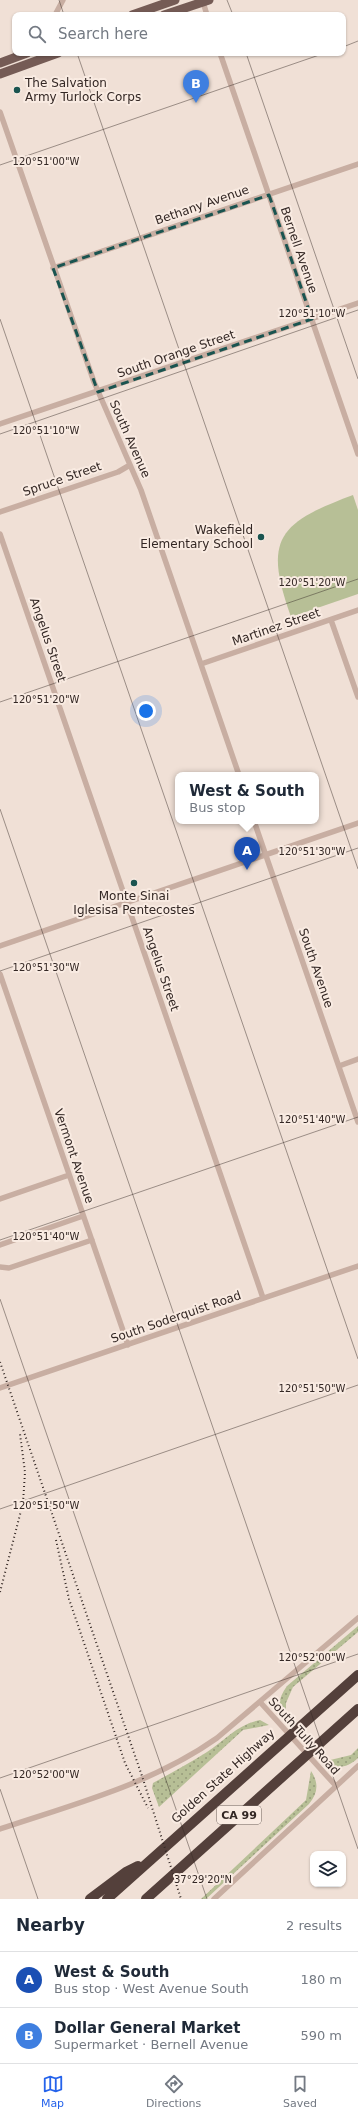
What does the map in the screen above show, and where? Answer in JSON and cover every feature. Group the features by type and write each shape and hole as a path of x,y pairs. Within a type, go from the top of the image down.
{"highway":[{"name":"Golden State Highway","path":"107,1899 358,1675"},
{"name":"CA 99","path":"146,1899 358,1709"},
{"path":"90,1899 126,1872 147,1862"}],"main road":[{"path":"141,12 175,0"},
{"path":"173,12 206,1"},
{"path":"0,55 12,53"},
{"path":"0,63 19,56"},
{"path":"0,74 50,56"}],"street":[{"path":"57,12 63,0"},
{"path":"206,1 207,12"},
{"name":"Bernell Avenue","path":"221,56 358,454"},
{"name":"South Avenue","path":"0,112 53,268 98,392 141,490 238,772"},
{"name":"Bethany Avenue","path":"53,268 358,164"},
{"name":"South Orange Street","path":"0,424 358,304"},
{"name":"Spruce Street","path":"0,512 118,472 130,465"},
{"name":"Angelus Street","path":"0,534 263,1298"},
{"name":"Martinez Street","path":"201,664 358,610"},
{"path":"331,620 358,697"},
{"name":"South Avenue","path":"255,824 358,1122"},
{"path":"0,946 358,824"},
{"name":"Vermont Avenue","path":"0,974 128,1345"},
{"path":"339,1066 358,1059"},
{"path":"0,1199 69,1175"},
{"path":"0,1244 83,1216"},
{"path":"0,1267 9,1268 92,1240"},
{"name":"South Soderquist Road","path":"0,1388 358,1266"},
{"path":"260,1702 358,1618"},
{"name":"South Tully Road","path":"0,1829 134,1783 164,1770 217,1738 260,1702 336,1786"},
{"path":"214,1899 358,1766"}],"highlighted area":[{"path":"269,195 312,319 98,392 53,268"}],"green space":[{"path":"353,495 358,510 358,594 291,617 278,569 279,552 283,537 293,525 308,515"},
{"path":"358,1626 358,1632 293,1687 286,1703 286,1720 281,1711 280,1699 287,1686"},
{"path":"260,1720 269,1725 243,1730 159,1807 152,1788 153,1783 207,1752 238,1729"},
{"path":"358,1748 358,1758 354,1762 345,1766 336,1767 322,1762 351,1755"},
{"path":"311,1771 314,1775 316,1792 309,1804 206,1899 201,1899 306,1800"}],"railway":[{"path":"0,1362 143,1779 181,1899"},
{"path":"0,1592 23,1503 25,1472 20,1434"},
{"path":"56,1540 69,1599 125,1763 148,1808"}],"place":[{"name":"The Salvation Army Turlock Corps","path":"17,90"},
{"name":"Dollar General Market","path":"196,103"},
{"name":"Wakefield Elementary School","path":"261,537"},
{"name":"West & South","path":"247,870"},
{"name":"Monte Sinai Iglesisa Pentecostes","path":"134,883"}]}
